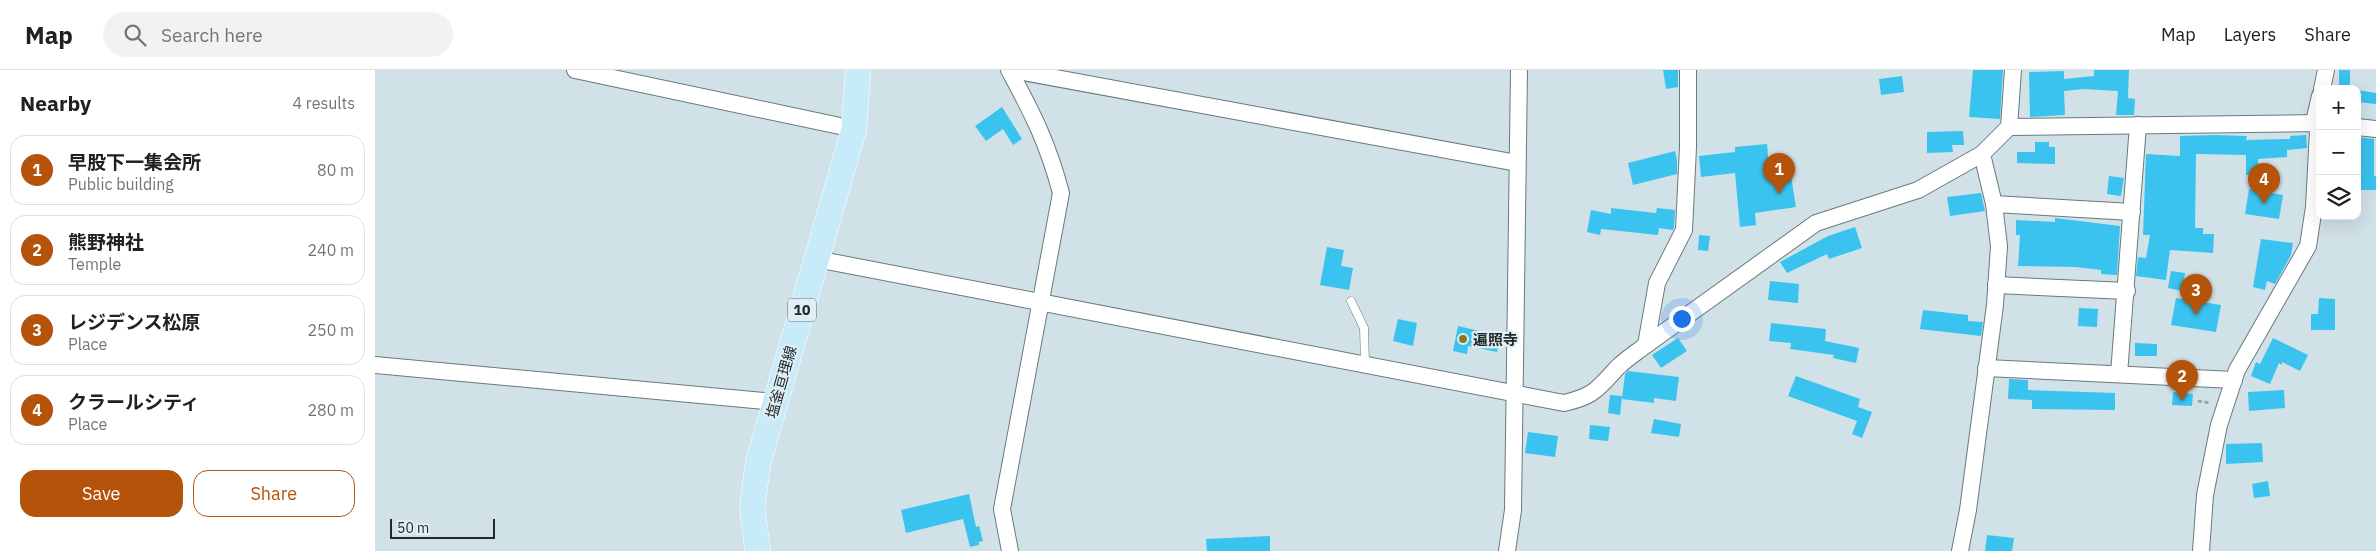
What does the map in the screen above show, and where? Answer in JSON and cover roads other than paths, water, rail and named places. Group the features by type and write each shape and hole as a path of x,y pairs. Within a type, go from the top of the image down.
{"main road":[{"name":"塩釜亘理線","path":"758,551 752,508 758,463 854,129 858,70"}],"street":[{"path":"575,70 854,129"},
{"path":"1010,70 1517,163"},
{"path":"1010,70 1037,121 1051,154 1061,193 1002,509 1010,551"},
{"path":"1507,551 1513,510 1519,70"},
{"path":"1646,345 1657,283 1684,230 1688,70"},
{"path":"816,259 1564,403 1582,399 1597,391 1620,366 1646,345 1816,223 1918,190 1982,154 2009,127 2013,70"},
{"path":"2322,85 2326,70"},
{"path":"2009,127 2316,122"},
{"path":"2119,374 2127,292 2138,125"},
{"path":"2361,127 2376,129"},
{"path":"2201,551 2205,495 2219,425 2237,370 2308,246 2313,222 2318,130"},
{"path":"1960,551 1968,510 1996,285 1999,246 1994,204 1982,154"},
{"path":"1994,204 2132,212"},
{"path":"1996,285 2127,292"},
{"path":"375,365 775,402"},
{"path":"1986,368 2234,380"}],"lane":[{"path":"1351,301 1364,328 1365,364"}],"place":[{"name":"早股下一集会所","path":"1779,194"},
{"name":"クラールシティ","path":"2264,204"},
{"name":"レジデンス松原","path":"2196,315"},
{"name":"遍照寺","path":"1463,339"},
{"name":"熊野神社","path":"2182,401"}]}
